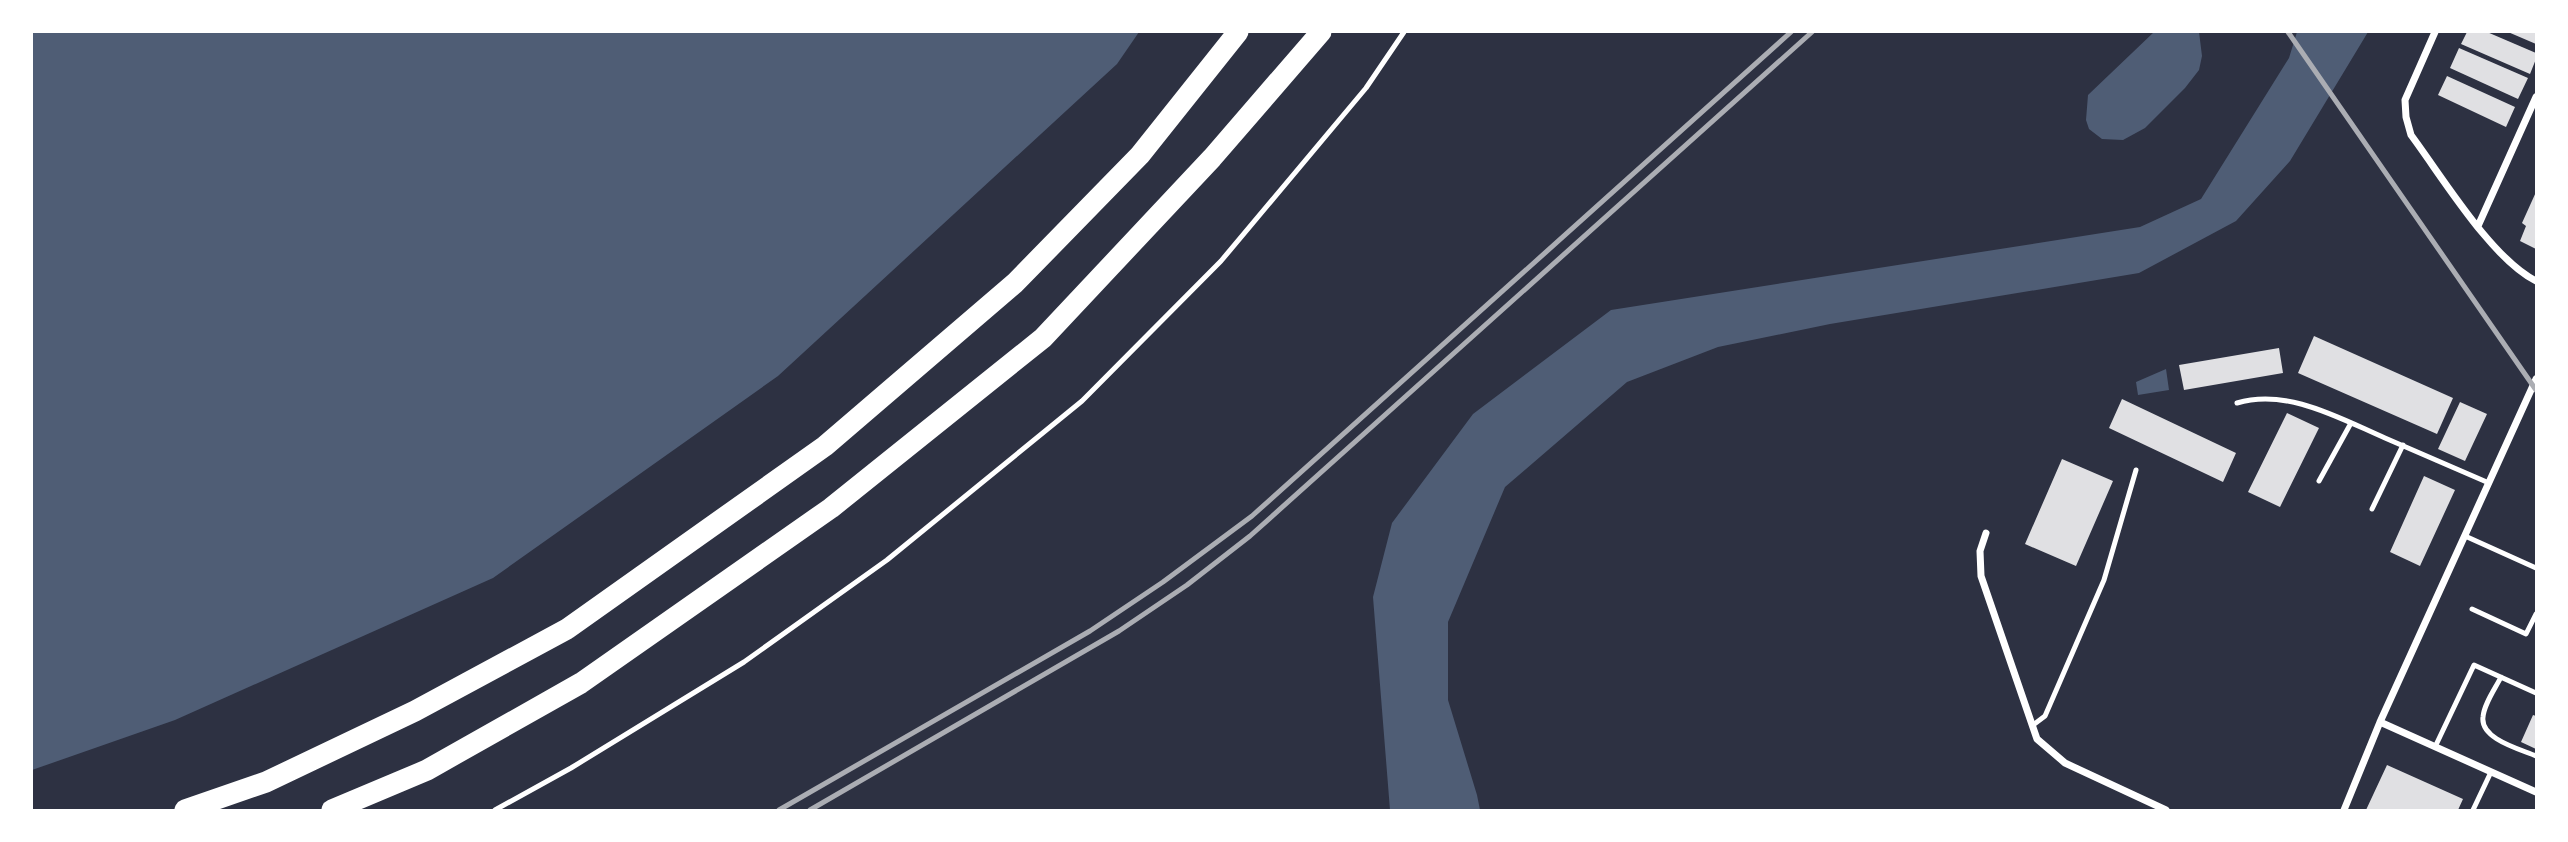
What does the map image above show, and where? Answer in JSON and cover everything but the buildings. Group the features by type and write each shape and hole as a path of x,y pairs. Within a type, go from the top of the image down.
{"highway":[{"path":"185,810 291,771 415,711 567,629 825,446 1015,283 1140,155 1238,32"},
{"path":"332,810 427,770 581,683 841,500 1044,338 1212,158 1321,32"}],"street":[{"path":"2435,32 2405,100 2411,135 2489,241 2523,274 2536,281"},
{"path":"2478,226 2536,97"},
{"path":"2344,810 2380,722 2536,379"},
{"path":"1986,533 1980,551 1981,576 2037,739 2065,763 2166,810"},
{"path":"2380,722 2536,792"}],"lane":[{"path":"495,810 572,768 744,662 887,560 1082,401 1221,261 1366,88 1404,32"},
{"path":"2237,403 2253,398 2283,400 2316,408 2489,483"},
{"path":"2319,481 2351,423"},
{"path":"2372,509 2403,445"},
{"path":"2033,725 2045,716 2104,580 2136,470"},
{"path":"2465,536 2536,568"},
{"path":"2472,609 2526,634 2536,614"},
{"path":"2435,747 2474,664 2536,693"},
{"path":"2501,677 2483,714 2483,725 2489,734 2536,756"},
{"path":"2473,810 2491,772"}],"water":[{"path":"32,32 1139,32 1117,64 778,376 493,578 175,720 32,770"},
{"path":"2154,32 2199,32 2202,56 2199,70 2145,128 2123,140 2102,139 2089,129 2086,120 2088,95"},
{"path":"2297,32 2368,32 2290,161 2236,221 2139,273 1830,324 1718,347 1627,382 1505,487 1448,622 1448,700 1480,810 1390,810 1373,597 1392,523 1473,414 1611,310 2140,227 2201,199 2289,58"},
{"path":"2166,369 2169,390 2138,395 2136,382"}],"railway":[{"path":"779,810 1090,631 1163,582 1252,516 1791,32"},
{"path":"810,810 1119,631 1187,585 1250,536 1812,32"},
{"path":"2288,32 2536,390"}]}
